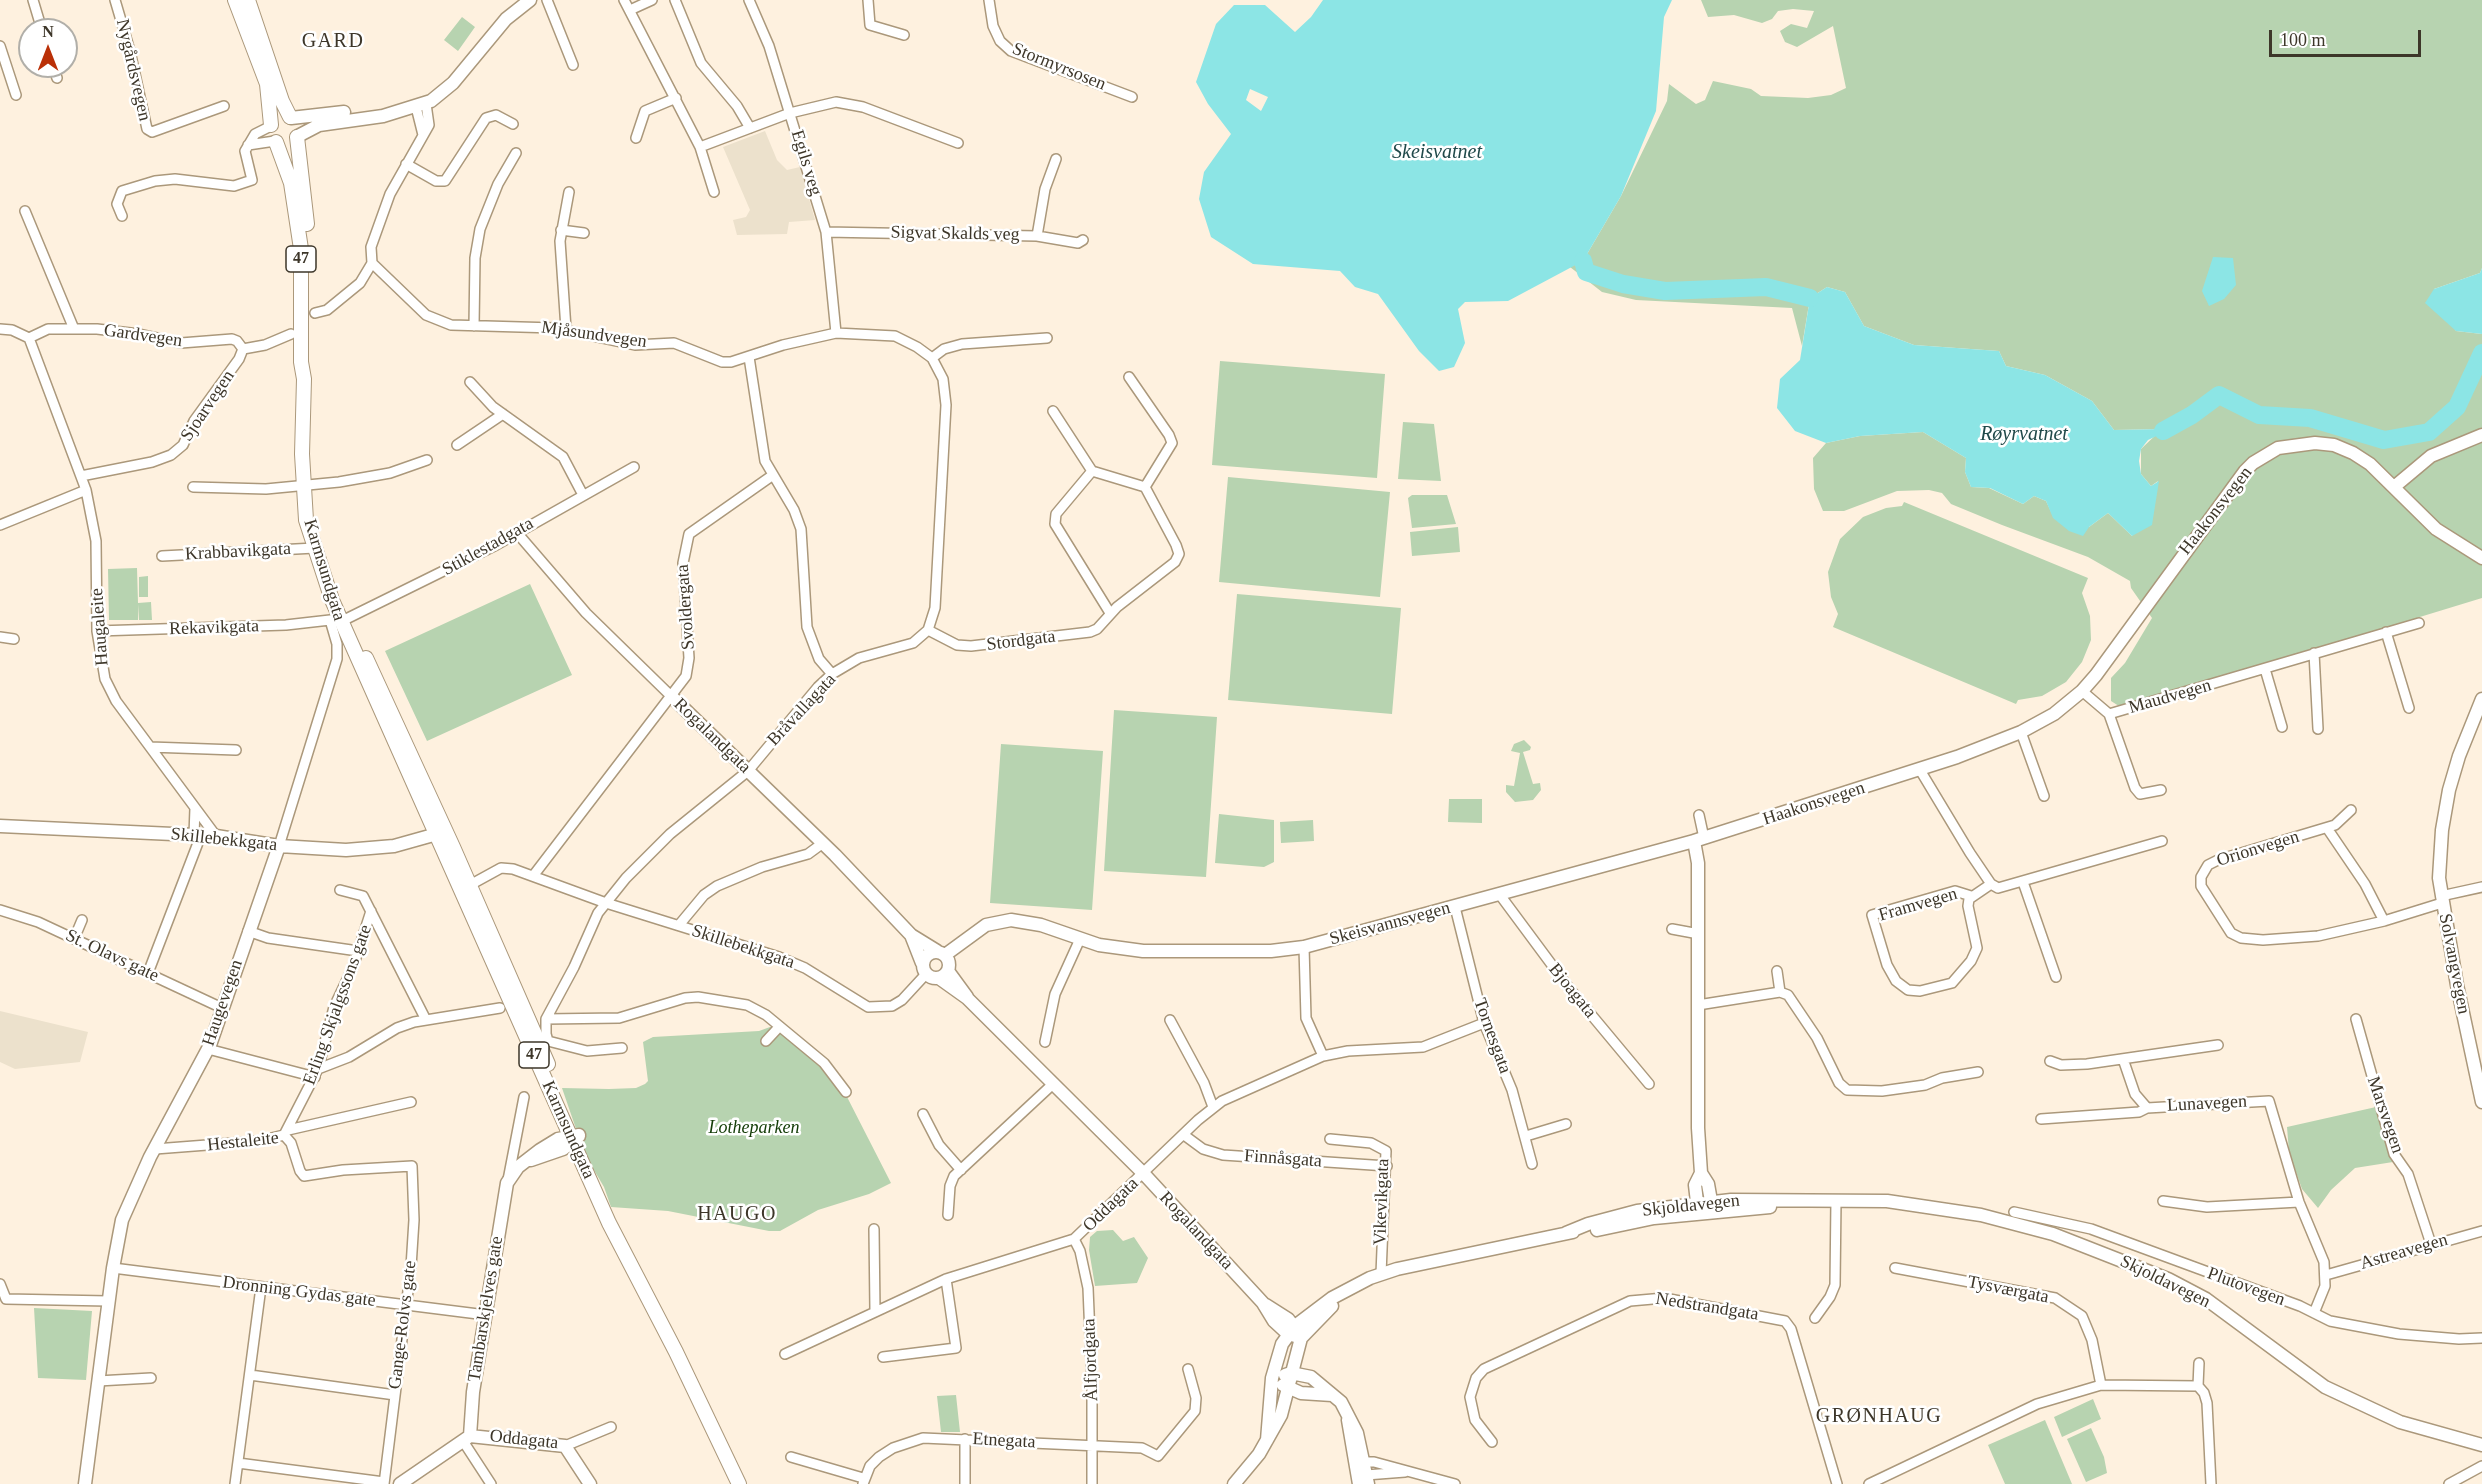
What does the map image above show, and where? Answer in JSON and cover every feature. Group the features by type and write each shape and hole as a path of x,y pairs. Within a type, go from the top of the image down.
{"main road":[{"name":"47","path":"235,0 267,84 271,126 291,183 301,249 301,362 304,379 303,485 306,501"},
{"name":"47","path":"248,0 282,101 290,117 298,125 297,137 309,257 308,362 304,379"},
{"path":"271,126 279,117 290,117"},
{"path":"275,141 285,145 297,137"},
{"name":"Karmsundgata","path":"306,501 306,520 340,620 440,833 574,1138 747,1484"},
{"name":"Karmsundgata","path":"306,501 340,620"},
{"name":"Karmsundgata","path":"440,833 470,885 609,1223 676,1352 739,1484"}],"street":[{"path":"33,0 38,18"},
{"name":"Nygårdsvegen","path":"115,0 130,51 147,129 152,132 224,106"},
{"path":"297,137 330,122 383,116 418,106 453,83 506,19 531,0"},
{"path":"547,0 573,65"},
{"path":"624,0 700,147 714,192"},
{"path":"630,10 652,0"},
{"path":"675,0 701,63 737,106 750,128"},
{"name":"Egils veg","path":"749,0 769,46 826,232 836,333"},
{"path":"868,0 870,25 904,35"},
{"name":"Stormyrsosen","path":"989,0 993,26 1000,41 1011,51 1129,95 1130,84"},
{"path":"0,46 16,95"},
{"path":"636,138 645,111 676,98"},
{"path":"700,147 790,113 821,104 847,103 958,143"},
{"path":"290,117 418,106"},
{"path":"315,313 327,310 360,283 372,263 370,256 375,236 390,194 423,135 418,106"},
{"path":"406,164 436,181 445,181 486,118 496,115 513,124"},
{"path":"122,216 117,204 122,191 155,181 175,179 234,186 252,180 246,158 248,145 255,134 271,126"},
{"path":"248,145 275,141"},
{"path":"474,327 475,267 480,228 498,183 516,153"},
{"path":"1037,236 1045,189 1056,159"},
{"path":"566,329 561,230 569,192"},
{"path":"25,211 74,329"},
{"path":"561,230 584,233"},
{"name":"Sigvat Skalds veg","path":"826,232 1037,236 1078,243 1083,240"},
{"name":"Mjåsundvegen","path":"372,263 426,315 452,325 566,329 635,345 674,343 722,362 749,357 783,345 836,333 895,336 932,358"},
{"path":"0,329 12,330 29,338"},
{"name":"Gardvegen","path":"29,338 48,329 118,330 181,343 232,339 237,341 243,349"},
{"name":"Sjoarvegen","path":"81,476 152,462 171,455 183,445 194,421 239,359 243,349 265,345 291,334"},
{"name":"Haugaleite","path":"29,338 86,490 96,541 97,631 105,680 116,701 216,836"},
{"path":"928,630 935,608 946,405 943,380 932,358 944,349 962,344 1047,338"},
{"path":"749,357 761,446 773,475 798,518 803,542 807,627 819,659 832,674"},
{"path":"1053,411 1092,471 1145,487 1172,443 1169,435 1129,377"},
{"path":"470,382 503,414 563,457 583,495"},
{"path":"457,445 503,414"},
{"path":"2394,487 2431,456 2482,435"},
{"name":"Haakonsvegen","path":"1699,840 1920,770 2021,732 2054,714 2082,692 2224,498 2253,463 2278,448 2296,444 2334,445 2353,453 2370,464 2436,529 2482,558"},
{"path":"193,487 211,485 250,490 303,485 372,477 427,460"},
{"name":"Stiklestadgata","path":"340,620 518,534 634,467"},
{"path":"1092,471 1056,514 1055,524 1110,613"},
{"name":"Svoldergata","path":"533,876 672,697 689,667 683,562 689,534 773,475"},
{"name":"Stordgata","path":"928,630 957,645 971,646 1090,632 1098,629 1110,613 1175,562 1179,554 1145,487"},
{"path":"0,525 86,490"},
{"name":"Rogalandgata","path":"518,534 586,613 824,843 911,935 941,953"},
{"name":"Krabbavikgata","path":"162,556 315,548"},
{"name":"Rekavikgata","path":"97,631 286,625 340,620"},
{"name":"Haugevegen","path":"85,1484 108,1301 128,1202 208,1049 279,846 337,659 340,620"},
{"name":"Maudvegen","path":"2082,692 2109,714 2419,623"},
{"name":"Bråvallagata","path":"546,1019 574,968 598,914 670,834 748,771 818,687 832,674 859,658 913,643 928,630"},
{"path":"2386,632 2409,708"},
{"path":"0,637 14,639"},
{"path":"2314,653 2318,729"},
{"path":"2265,669 2282,727"},
{"name":"Solvangvegen","path":"2482,699 2459,756 2449,790 2442,830 2441,899 2482,1102"},
{"path":"2109,714 2135,788 2140,794 2161,790"},
{"path":"2021,732 2044,796"},
{"path":"150,747 236,750"},
{"path":"1920,770 1943,812 1991,884"},
{"path":"148,973 197,835 195,808"},
{"name":"Orionvegen","path":"2351,810 2335,825 2218,860 2205,870 2201,886 2223,922 2241,938 2263,940 2318,936 2384,921 2441,899"},
{"path":"1697,1202 1695,1185 1701,1173 1698,1005 1699,815"},
{"name":"Skillebekkgata","path":"0,826 216,836 279,846 370,849 408,843 440,833"},
{"path":"2327,828 2365,884 2384,921"},
{"name":"Skeisvannsvegen","path":"924,969 927,955 941,953 986,925 1011,920 1041,926 1121,949 1168,952 1271,951 1304,947 1699,840"},
{"name":"Framvegen","path":"1971,896 1955,891 1872,915 1887,965 1896,981 1908,990 1920,991 1952,982 1971,961 1977,948 1968,906 1971,896 1991,884 2003,887 2023,882 2162,841"},
{"name":"Skillebekkgata","path":"679,925 692,906 717,886 762,867 808,854 824,843"},
{"name":"Skillebekkgata","path":"470,885 501,868 513,869 606,903 796,964 868,1007 892,1006 902,1000 924,969"},
{"path":"2023,882 2056,977"},
{"name":"Solvangvegen","path":"2441,899 2482,887"},
{"name":"Erling Skjalgssons gate","path":"340,890 363,896 426,1020"},
{"name":"Bjoagata","path":"1500,895 1505,905 1569,988 1649,1084"},
{"name":"Tornesgata","path":"1455,907 1484,1023 1512,1090 1532,1164"},
{"name":"St. Olavs gate","path":"0,910 22,915 222,1008"},
{"name":"Erling Skjalgssons gate","path":"286,1132 317,1073 334,1007 348,981 370,911"},
{"path":"74,939 82,920"},
{"path":"1672,929 1699,934"},
{"path":"248,931 268,938 358,951"},
{"name":"Rogalandgata","path":"911,935 924,969 944,974 1144,1174 1263,1303 1281,1313 1291,1329 1301,1338"},
{"path":"1046,1042 1055,994 1080,939"},
{"path":"1304,947 1306,1018 1323,1056"},
{"path":"941,953 949,962 944,974"},
{"path":"1777,971 1780,992"},
{"path":"1698,1005 1780,992 1794,1002 1817,1038 1839,1083 1847,1090 1882,1091 1925,1085 1942,1078 1978,1072"},
{"path":"622,1048 587,1051 548,1041 546,1019 619,1018 685,998 698,997 755,1007 824,1063 846,1092"},
{"path":"208,1049 317,1073 397,1028 426,1020 500,1008"},
{"name":"Marsvegen","path":"2356,1019 2394,1154 2408,1174 2431,1244"},
{"path":"1170,1020 1204,1083 1213,1107"},
{"name":"Oddagata","path":"785,1354 946,1280 1074,1239 1213,1107 1323,1056 1354,1050 1423,1047 1484,1023"},
{"path":"766,1041 779,1027"},
{"path":"2050,1061 2061,1065 2086,1064 2218,1045"},
{"name":"Lunavegen","path":"2123,1059 2135,1094 2147,1108"},
{"path":"948,1215 950,1186 961,1170 1054,1083"},
{"name":"Tambarskjelves gate","path":"466,1438 507,1182 524,1096"},
{"name":"Lunavegen","path":"2042,1119 2139,1112 2147,1108 2269,1101 2299,1202 2320,1251 2326,1275"},
{"path":"286,1132 411,1102"},
{"path":"922,1114 939,1145 961,1170"},
{"path":"1526,1136 1566,1124"},
{"name":"Hestaleite","path":"155,1149 259,1141 286,1132 300,1171 304,1176 343,1170 412,1166"},
{"name":"Finnåsgata","path":"1184,1135 1203,1149 1223,1155 1387,1166"},
{"path":"507,1182 512,1173 524,1162 558,1139 574,1138"},
{"name":"Vikevikgata","path":"1330,1139 1359,1141 1381,1147 1386,1151 1381,1274"},
{"name":"Gange-Rolvs gate","path":"384,1483 413,1231 412,1166"},
{"path":"1701,1173 1708,1184 1708,1207"},
{"name":"Skjoldavegen","path":"1291,1329 1345,1291 1381,1274 1566,1233 1708,1207 1799,1198 1819,1201 1907,1203 1981,1215 2052,1234 2168,1280 2206,1299 2325,1387 2400,1422 2482,1445"},
{"path":"1815,1318 1830,1297 1834,1285 1836,1200"},
{"path":"2163,1201 2207,1207 2299,1202"},
{"name":"Skjoldavegen","path":"1566,1233 1588,1224 1637,1211 1697,1202 1708,1207"},
{"name":"Plutovegen","path":"2014,1212 2091,1229 2330,1321 2399,1334 2459,1339 2482,1338"},
{"path":"874,1229 875,1311"},
{"name":"Astreavegen","path":"2326,1275 2482,1231"},
{"name":"Ålfjordgata","path":"1074,1239 1080,1251 1088,1288 1092,1484"},
{"name":"Tysværgata","path":"1895,1268 2055,1298 2082,1316 2092,1340 2101,1385"},
{"name":"Dronning Gydas gate","path":"113,1269 486,1315"},
{"path":"2314,1313 2326,1275"},
{"path":"883,1358 956,1348 946,1280"},
{"path":"0,1284 3,1301 108,1301"},
{"path":"236,1484 261,1287"},
{"name":"Skjoldavegen","path":"1234,1484 1267,1440 1281,1414 1301,1338 1345,1291"},
{"name":"Nedstrandgata","path":"1492,1442 1474,1420 1470,1397 1476,1378 1484,1369 1630,1301 1664,1298 1785,1321 1791,1329 1837,1484"},
{"path":"1267,1440 1272,1378 1279,1352 1291,1329"},
{"path":"2199,1363 2198,1386 2204,1393 2207,1403 2211,1484"},
{"name":"Etnegata","path":"863,1481 879,1457 907,1442 923,1438 1142,1448 1158,1456 1195,1411 1196,1398 1188,1369"},
{"path":"1272,1378 1291,1373 1311,1377 1341,1402 1347,1413 1363,1475 1405,1472 1455,1484"},
{"path":"250,1375 395,1395"},
{"path":"98,1381 151,1378"},
{"path":"1272,1378 1301,1393 1332,1395"},
{"path":"1869,1484 2037,1404 2101,1385 2198,1386"},
{"name":"Oddagata","path":"466,1438 564,1446 611,1427"},
{"path":"400,1484 466,1438 491,1484"},
{"path":"965,1439 965,1484"},
{"path":"564,1446 590,1484"},
{"path":"791,1457 863,1481"},
{"path":"238,1463 384,1483"},
{"path":"2449,1484 2482,1466"}],"shaded area":[{"path":"765,131 777,160 787,170 800,167 815,220 789,222 787,234 737,235 733,220 746,217 750,210 723,147"},
{"path":"0,1011 88,1032 80,1062 15,1069 0,1062"}],"green space":[{"path":"1701,0 2482,0 2482,268 2480,273 2434,289 2456,331 2482,334 2482,598 2122,708 2111,701 2111,678 2125,663 2152,618 2131,588 2130,581 2088,557 1951,504 1942,493 1929,490 1897,491 1844,511 1823,511 1814,489 1813,458 1826,443 1860,436 1923,432 1966,458 1965,472 1971,487 1989,488 2023,504 2034,496 2046,501 2054,518 2089,527 2108,513 2132,536 2158,481 2151,486 2141,474 2141,449 2162,429 2114,430 2092,401 2045,375 2006,366 1999,351 1914,345 1864,326 1845,292 1827,287 1810,298 1802,346 1792,308 1636,300 1602,292 1570,267 1583,261 1621,196 1667,101 1669,84 1696,104 1705,100 1713,81 1751,89 1761,96 1808,98 1831,95 1846,88 1833,26 1797,47 1785,42 1780,31 1791,24 1807,28 1814,11 1793,9 1778,11 1772,19 1762,23 1734,15 1708,17"},
{"path":"462,17 475,27 458,51 444,40"},
{"path":"1220,361 1385,374 1377,478 1212,465"},
{"path":"1403,422 1434,424 1441,481 1398,479"},
{"path":"1228,477 1390,492 1380,597 1219,582"},
{"path":"1412,495 1447,495 1456,524 1412,528 1408,498"},
{"path":"1904,502 2088,578 2082,593 2090,616 2091,640 2082,662 2066,682 2042,696 2018,700 2016,704 1833,627 1838,614 1831,597 1828,572 1840,539 1863,517 1886,508 1902,506"},
{"path":"1458,527 1460,552 1412,556 1410,532"},
{"path":"137,568 138,603 151,602 152,620 139,620 138,604 138,620 109,620 108,569"},
{"path":"148,576 148,597 139,597 139,577"},
{"path":"530,584 572,675 427,741 385,651"},
{"path":"1237,594 1401,608 1392,714 1228,700"},
{"path":"1114,710 1217,717 1206,877 1104,871"},
{"path":"1524,740 1531,747 1530,750 1523,752 1533,784 1540,783 1541,790 1533,800 1515,802 1506,792 1506,785 1514,786 1520,753 1511,751 1514,744"},
{"path":"1001,744 1103,751 1092,910 990,903"},
{"path":"1449,799 1482,799 1482,823 1448,822"},
{"path":"1219,814 1274,820 1274,862 1264,867 1215,863"},
{"path":"1313,820 1314,841 1281,843 1280,822"},
{"name":"Lotheparken","path":"770,1027 779,1028 809,1045 845,1093 891,1183 869,1194 818,1210 780,1231 769,1231 668,1211 611,1207 604,1187 585,1155 562,1088 636,1088 645,1084 648,1081 643,1042 653,1037 759,1031"},
{"path":"2376,1107 2393,1162 2355,1168 2331,1190 2318,1208 2302,1189 2289,1152 2287,1127"},
{"path":"1113,1230 1123,1241 1134,1237 1148,1258 1137,1283 1095,1286 1089,1250 1090,1237 1097,1231"},
{"path":"34,1308 92,1311 86,1380 38,1378"},
{"path":"956,1395 960,1432 941,1432 937,1396"},
{"path":"2093,1399 2101,1419 2062,1437 2054,1417"},
{"path":"2045,1420 2072,1484 2005,1484 1988,1445"},
{"path":"2091,1428 2104,1457 2107,1473 2086,1482 2067,1439"}],"water":[{"name":"Skeisvatnet","path":"1323,0 1672,0 1664,17 1656,111 1621,196 1583,261 1508,301 1465,302 1458,309 1465,343 1454,367 1439,371 1419,351 1378,294 1355,287 1340,271 1253,264 1211,237 1199,199 1204,172 1231,134 1208,104 1196,82 1216,24 1234,5 1265,5 1295,32 1311,17","holes":["1250,89 1268,97 1261,111 1246,100"]},
{"path":"2213,257 2233,258 2236,285 2224,299 2209,306 2202,291"},
{"path":"2482,268 2482,334 2456,331 2425,303 2434,289 2480,273"},
{"name":"Røyrvatnet","path":"1827,287 1845,292 1864,326 1914,345 1999,351 2006,366 2045,375 2092,401 2114,430 2162,429 2163,433 2148,440 2141,449 2139,461 2141,474 2151,486 2159,481 2152,525 2132,536 2108,513 2089,527 2083,536 2069,531 2053,518 2046,501 2034,496 2023,504 1990,488 1971,487 1965,472 1966,458 1923,432 1860,436 1826,443 1795,431 1777,408 1780,379 1800,360 1810,298"}],"waterway":[{"path":"1583,261 1586,272 1623,284 1665,291 1766,287 1810,298"},
{"path":"2163,431 2192,415 2219,395 2259,415 2310,418 2384,440 2429,432 2457,407 2482,353"}],"district":[{"name":"GARD","path":"333,42"},
{"name":"HAUGO","path":"737,1215"},
{"name":"GRØNHAUG","path":"1879,1417"}]}
